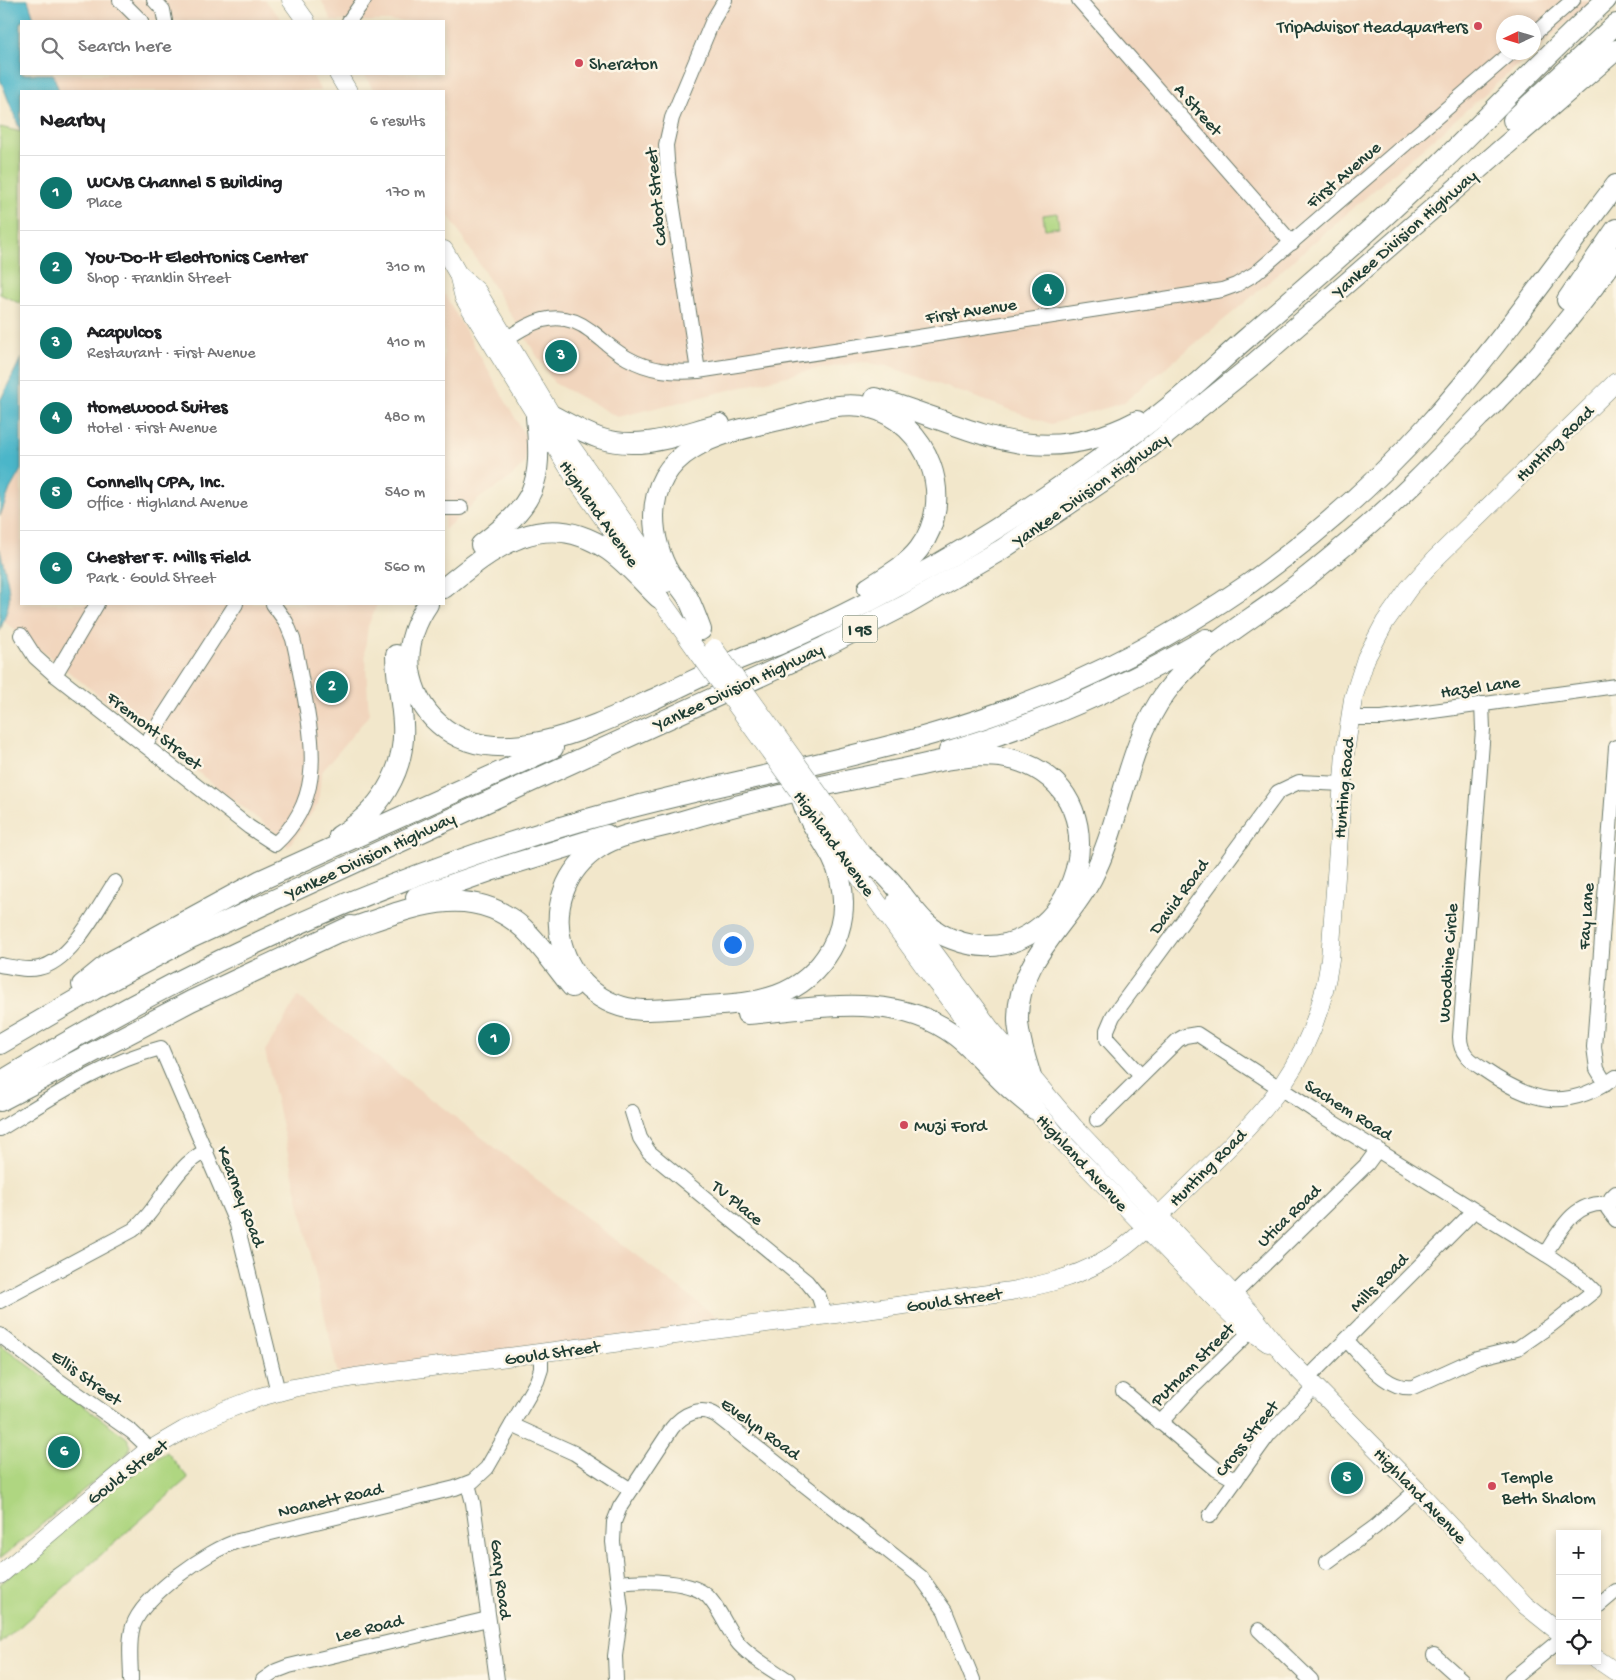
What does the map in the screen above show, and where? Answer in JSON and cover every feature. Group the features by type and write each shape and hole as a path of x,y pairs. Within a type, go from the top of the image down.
{"highway":[{"path":"40,1020 110,962 194,915 290,866 575,737 612,717 745,657 778,645 911,578 1003,524 1137,431 1192,387 1381,220 1606,0"},
{"path":"1436,206 1479,151 1616,24"},
{"name":"Yankee Division Highway","path":"0,1044 40,1020 191,938 808,654 881,618 970,569 1077,501 1165,437 1237,378 1616,50"},
{"name":"Yankee Division Highway","path":"0,1082 109,1017 205,967 296,924 405,880 508,843 614,812 881,748 952,728 1038,698 1138,650 1219,603 1271,567 1322,527 1383,471 1429,424 1464,383 1616,185"},
{"path":"1481,415 1546,330 1616,229"},
{"path":"1031,1077 1021,1040 1018,1019 1024,984 1036,958 1086,889 1097,868 1109,836 1134,752 1151,715 1173,684 1193,662 1278,599 1391,506 1431,468 1481,415 1498,400 1616,257"},
{"path":"445,573 505,526 526,502 539,470 543,416 600,438 643,444 821,398 856,394 883,400 1005,440 1036,446 1058,446 1089,440 1126,426 1162,404 1212,368"},
{"path":"701,630 687,598 665,564 654,525 654,508 658,492 668,473 680,458 695,446 716,436 831,407 858,406 877,410 891,416 919,442 934,472 936,487 935,510 932,524 923,544 910,559 866,590 745,657"},
{"path":"445,587 506,542 525,535 554,532 583,538 604,548 659,598"},
{"path":"847,780 985,740 1085,702 1185,651 1305,576"},
{"path":"290,866 359,822 377,805 391,783 400,761 403,740 397,650 403,625 413,605"},
{"path":"427,605 418,621 412,639 410,669 416,692 424,707 450,733 475,743 516,746 553,738 612,717"},
{"path":"811,804 836,867 843,904 836,938 823,961 809,976 782,994 750,1003 642,1010 608,1001 584,984 564,954 560,940 558,915 566,884 583,862 602,846 623,836 704,814 847,780 961,758 992,757 1015,760 1044,775 1061,792 1074,815 1080,846 1078,869 1073,883 1063,902 1050,918 1025,936 1012,941 990,945 958,941 933,929 916,914 890,879 865,858"},
{"path":"0,1101 199,997 402,903 490,871 625,830 680,816 704,814"},
{"path":"340,932 423,904 455,902 486,907 502,914 524,930 584,999 608,1014 630,1020 654,1021 863,1006 899,1010 932,1021 955,1036 1034,1109"}],"main road":[{"path":"291,0 305,20"},
{"path":"339,75 347,90"},
{"name":"Highland Avenue","path":"445,252 458,274 464,298 499,344 543,416 592,504 659,598 707,651 934,980 1034,1109 1076,1157 1145,1228 1228,1300 1252,1313 1284,1355 1417,1490 1525,1605 1556,1630"},
{"name":"Hunting Road","path":"1145,1228 1251,1124 1282,1088 1312,1032 1325,992 1332,941 1342,784 1349,718 1359,678 1370,649 1385,622 1409,588 1435,559 1616,382"},
{"name":"Highland Avenue","path":"543,416 597,485 701,630 707,651 811,804 865,858 956,984 1031,1077 1086,1140 1158,1216 1228,1300 1250,1331 1284,1355"},
{"name":"Gould Street","path":"0,1574 150,1449 209,1417 278,1392 355,1377 1000,1293 1049,1283 1079,1273 1104,1261 1145,1228"},
{"path":"1601,1662 1616,1672"}],"street":[{"path":"120,0 139,20"},
{"path":"154,0 163,10 166,20"},
{"path":"350,20 364,0"},
{"name":"Cabot Street","path":"698,371 668,175 666,145 676,108 713,20 725,0"},
{"name":"A Street","path":"1079,0 1292,243"},
{"path":"1541,28 1573,0"},
{"name":"First Avenue","path":"499,344 536,321 559,316 584,326 620,354 642,365 665,371 698,371 1214,292 1236,285 1250,277 1292,243 1503,60"},
{"path":"445,508 461,508"},
{"path":"55,674 96,605"},
{"path":"145,745 235,605"},
{"name":"Fremont Street","path":"20,635 35,657 55,674 275,844 293,826 301,813 311,779 314,756 293,639 286,622 274,605"},
{"name":"Hazel Lane","path":"1349,718 1382,718 1616,686"},
{"name":"Woodbine Circle","path":"1482,704 1483,729 1460,1037 1462,1050 1470,1060 1507,1086 1536,1098 1559,1099 1573,1097 1594,1091 1611,1080"},
{"name":"Fay Lane","path":"1611,1080 1597,1069 1594,1047 1616,747"},
{"name":"David Road","path":"1141,1076 1107,1039 1107,1030 1113,1016 1278,792 1299,782 1342,784"},
{"path":"0,965 39,968 63,956 115,882"},
{"name":"Sachem Road","path":"1097,1120 1178,1040 1185,1036 1197,1034 1474,1212 1545,1254 1583,1280 1594,1291 1552,1325 1518,1348 1477,1358 1413,1387 1402,1387 1392,1384 1346,1340"},
{"name":"Kearney Road","path":"0,1129 86,1077 161,1048 240,1236 278,1392"},
{"name":"TV Place","path":"632,1112 640,1138 648,1152 807,1282 818,1297 825,1316"},
{"name":"Utica Road","path":"1228,1300 1367,1164 1378,1149"},
{"path":"0,1301 133,1230 142,1222 185,1166 206,1152"},
{"path":"1545,1254 1572,1214 1612,1198 1610,1215 1616,1220"},
{"name":"Mills Road","path":"1312,1382 1346,1340 1474,1212"},
{"name":"Putnam Street","path":"1160,1423 1192,1388 1250,1331"},
{"name":"Ellis Street","path":"0,1336 132,1432 150,1449"},
{"name":"Noanett Road","path":"131,1680 131,1634 138,1616 150,1601 192,1565 212,1551 238,1541 468,1484 487,1468 512,1425 539,1375 541,1353"},
{"name":"Cross Street","path":"1210,1516 1269,1434 1312,1382"},
{"name":"Putnam Street","path":"1123,1391 1216,1470 1236,1480"},
{"name":"Evelyn Road","path":"616,1680 616,1656 621,1610 613,1542 614,1522 617,1512 678,1420 696,1411 714,1413 921,1577 945,1611 973,1680"},
{"path":"512,1425 574,1453 631,1490"},
{"name":"Gary Road","path":"468,1484 473,1503 497,1680"},
{"path":"1327,1562 1376,1528 1417,1490"},
{"path":"619,1583 640,1581 683,1585 701,1590 710,1597 740,1646 757,1660 788,1680"},
{"path":"1601,1604 1616,1591"},
{"name":"Lee Road","path":"262,1680 276,1671 289,1666 488,1619"},
{"path":"1259,1630 1311,1680"},
{"path":"1511,1680 1556,1643"},
{"path":"1434,1655 1462,1680"}],"shaded area":[{"path":"28,0 265,0 282,20 35,20"},
{"path":"321,0 1593,0 1541,45 1541,15 1496,15 1496,60 1524,60 1243,304 1123,403 1051,424 887,366 862,362 812,370 618,417 554,383 445,210 445,90 373,90 365,75 445,75 445,20 331,20"},
{"path":"53,75 313,75 320,90 59,90"},
{"path":"445,295 526,437 525,463 509,479 481,497 445,529"},
{"path":"20,472 20,605 377,605 368,626 365,649 369,715 321,773 318,804 288,847 276,833 3,621 9,600 7,577 0,549 1,508"},
{"path":"298,997 726,1324 338,1375 265,1051"}],"green space":[{"path":"0,127 20,132 20,304 0,294"},
{"path":"1057,213 1059,227 1045,229 1043,215"},
{"path":"0,1344 127,1438 131,1446 127,1454 0,1559"},
{"path":"167,1452 188,1478 0,1644 0,1584 123,1481"}],"water":[{"path":"0,0 28,0 35,20 20,20 20,75 53,75 59,90 20,90 20,129 0,79"},
{"path":"20,360 20,472 10,489 0,516 0,401"},
{"path":"0,549 9,600 0,631"}],"place":[{"name":"TripAdvisor Headquarters","path":"1478,26"},
{"name":"Sheraton","path":"579,63"},
{"name":"Homewood Suites","path":"1048,290"},
{"name":"Acapulcos","path":"561,356"},
{"name":"You-Do-It Electronics Center","path":"332,687"},
{"name":"WCVB Channel 5 Building","path":"494,1039"},
{"name":"Muzi Ford","path":"904,1125"},
{"name":"Chester F. Mills Field","path":"64,1452"},
{"name":"Connelly CPA, Inc.","path":"1347,1478"},
{"name":"Temple Beth Shalom","path":"1492,1486"}]}
